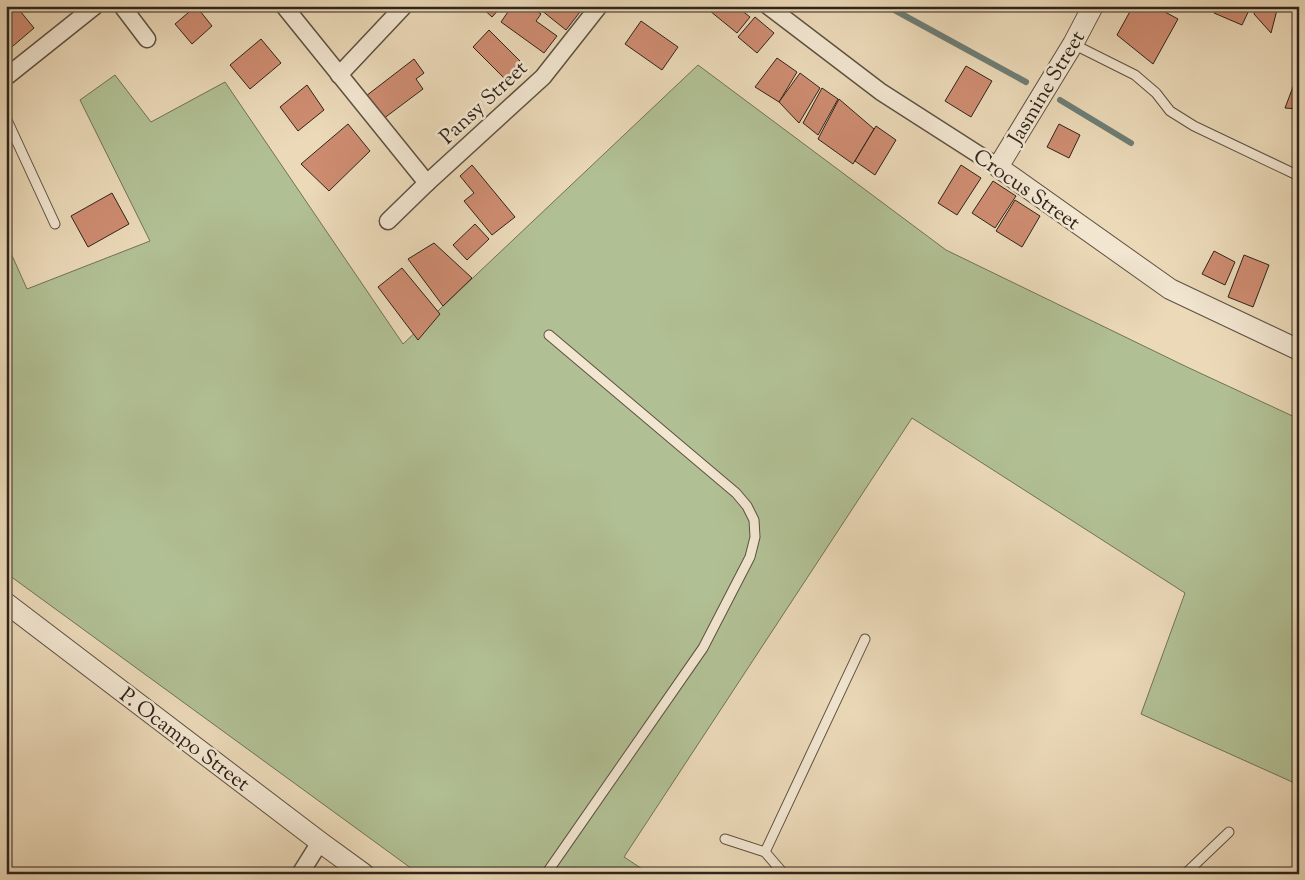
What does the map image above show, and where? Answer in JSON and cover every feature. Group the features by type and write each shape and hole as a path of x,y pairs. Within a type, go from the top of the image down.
{"street":[{"path":"6,77 95,6"},
{"path":"122,6 147,39"},
{"path":"284,6 427,182"},
{"path":"339,75 404,6"},
{"name":"Pansy Street","path":"388,221 427,182 542,77 599,6"},
{"name":"Crocus Street","path":"768,6 881,92 998,167 1170,289 1299,350"},
{"name":"Jasmine Street","path":"998,167 1073,44 1092,6"},
{"name":"P. Ocampo Street","path":"6,603 364,874"},
{"path":"300,874 320,842"}],"lane":[{"path":"1073,44 1135,75 1156,93 1170,111 1194,126 1299,176"},
{"path":"6,118 56,224"},
{"path":"546,874 703,648 750,557 755,537 754,520 747,506 736,493 549,335"},
{"path":"765,852 865,639"},
{"path":"1186,874 1229,832"},
{"path":"725,839 765,852 784,874"}],"green space":[{"path":"698,65 946,250 1299,419 1299,785 1141,714 1185,593 912,418 624,857 650,874 419,874 6,573 6,242 27,289 150,241 80,100 115,75 151,122 225,82 403,344"}],"building":[{"path":"6,6 16,6 34,28 6,52"},
{"path":"196,6 212,26 192,44 175,24"},
{"path":"480,6 502,6 492,17"},
{"path":"512,6 530,6 541,14 536,21 557,36 544,53 501,22"},
{"path":"536,6 580,6 583,8 566,30"},
{"path":"714,6 736,6 750,17 737,33 710,11"},
{"path":"1133,6 1154,6 1178,19 1153,64 1117,35"},
{"path":"1217,6 1251,6 1242,25 1214,13"},
{"path":"1256,6 1278,6 1271,33 1254,14"},
{"path":"755,17 774,33 757,53 738,37"},
{"path":"641,21 678,47 662,70 625,44"},
{"path":"489,30 522,63 506,80 473,47"},
{"path":"261,39 281,63 250,89 230,65"},
{"path":"777,58 797,72 779,102 755,87"},
{"path":"414,59 424,73 416,79 423,89 383,119 366,96"},
{"path":"966,66 992,81 971,117 945,101"},
{"path":"1299,71 1299,109 1285,108"},
{"path":"800,73 820,88 799,123 779,102"},
{"path":"307,85 324,110 298,131 280,107"},
{"path":"822,88 838,99 818,135 803,123"},
{"path":"839,99 874,129 853,164 818,139"},
{"path":"348,124 370,151 329,191 301,164"},
{"path":"1059,124 1080,135 1069,158 1047,147"},
{"path":"876,126 896,140 875,175 855,161"},
{"path":"472,165 515,217 492,235 464,201 474,193 460,176"},
{"path":"961,165 981,178 957,215 938,203"},
{"path":"993,181 1016,196 995,228 972,213"},
{"path":"112,193 129,224 88,247 71,216"},
{"path":"1015,200 1040,216 1022,247 996,231"},
{"path":"475,224 489,239 467,260 453,245"},
{"path":"434,243 472,278 443,306 408,259"},
{"path":"1214,251 1235,262 1225,285 1202,274"},
{"path":"1244,255 1269,265 1253,307 1228,297"},
{"path":"402,268 440,314 418,340 378,287"}],"waterway":[{"path":"887,6 1026,82"},
{"path":"1060,100 1131,143"}]}
